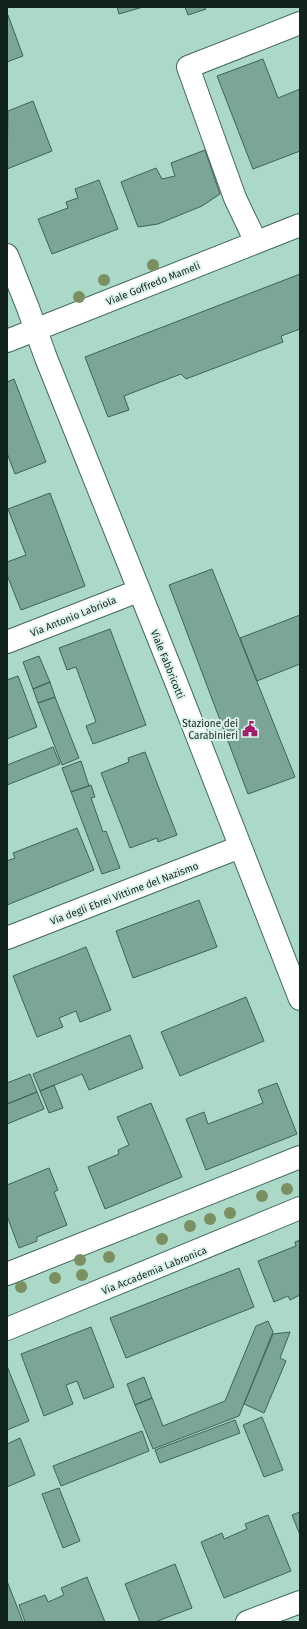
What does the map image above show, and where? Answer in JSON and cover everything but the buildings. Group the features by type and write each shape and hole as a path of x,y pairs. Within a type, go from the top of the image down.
{"street":[{"path":"256,242 235,198 188,67 300,23"},
{"name":"Viale Goffredo Mameli","path":"7,341 300,225"},
{"name":"Viale Fabbricotti","path":"7,255 46,358 300,999"},
{"name":"Via Antonio Labriola","path":"7,642 138,591"},
{"name":"Via degli Ebrei Vittime del Nazismo","path":"7,938 240,847"},
{"path":"7,1274 300,1157"},
{"name":"Via Accademia Labronica","path":"7,1329 300,1208"},
{"path":"247,1622 300,1602"}],"place":[{"name":"Stazione dei Carabinieri","path":"250,729"}]}
